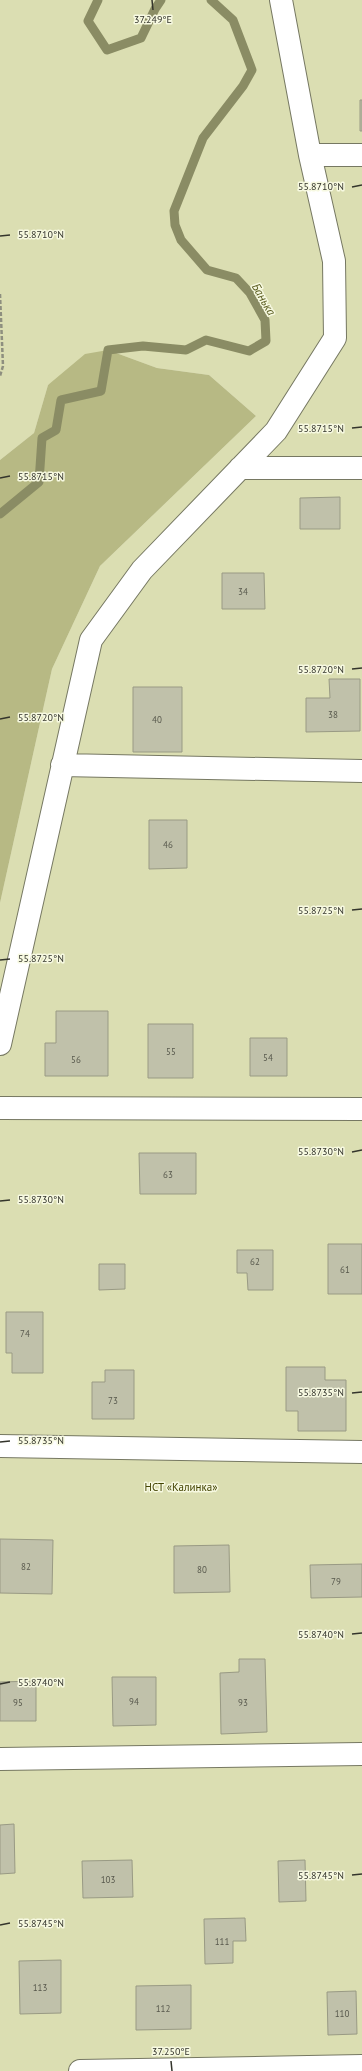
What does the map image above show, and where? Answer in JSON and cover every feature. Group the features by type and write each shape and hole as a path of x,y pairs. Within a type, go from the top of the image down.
{"lane":[{"path":"0,1044 91,640 142,570 276,431 335,338 334,261 310,155 281,0"},
{"path":"310,155 362,155"},
{"path":"240,468 362,468"},
{"path":"62,765 362,771"},
{"path":"0,1108 362,1109"},
{"path":"0,1446 362,1452"},
{"path":"0,1759 362,1754"},
{"path":"80,2071 362,2066"}],"path":[{"path":"0,294 2,366 0,376"}],"green space":[{"name":"НСТ «Калинка»","path":"0,0 362,0 362,2071 0,2071 0,903 52,669 100,566 256,416 209,375 157,368 108,350 48,385 34,433 0,460"},
{"path":"108,350 157,368 209,375 256,416 100,566 52,669 0,903 0,460 34,433 48,385 85,354"}],"building":[{"path":"360,100 362,100 362,131 360,131"},
{"path":"340,497 340,529 300,529 300,498"},
{"path":"222,573 264,573 265,609 222,609"},
{"path":"329,679 360,679 360,731 306,732 306,698 330,698"},
{"path":"133,687 182,687 182,752 133,752"},
{"path":"149,820 187,820 187,868 149,869"},
{"path":"56,1011 108,1011 108,1076 45,1076 45,1043 56,1043"},
{"path":"148,1024 193,1024 193,1078 148,1078"},
{"path":"250,1038 287,1038 287,1076 250,1076"},
{"path":"139,1153 196,1153 196,1194 140,1194"},
{"path":"328,1244 362,1244 362,1294 328,1294"},
{"path":"237,1250 273,1250 273,1290 248,1290 247,1273 237,1273"},
{"path":"99,1264 125,1264 125,1289 99,1290"},
{"path":"6,1312 43,1312 43,1373 12,1373 12,1353 6,1353"},
{"path":"286,1367 325,1367 325,1380 346,1380 346,1431 298,1431 298,1411 286,1411"},
{"path":"105,1370 134,1370 134,1419 92,1419 92,1382 105,1382"},
{"path":"0,1539 53,1540 52,1594 0,1593"},
{"path":"229,1545 230,1592 174,1593 174,1546"},
{"path":"362,1564 362,1597 311,1598 310,1565"},
{"path":"239,1659 265,1659 267,1732 221,1734 220,1673 239,1672"},
{"path":"112,1677 156,1677 156,1725 113,1726"},
{"path":"36,1681 36,1721 0,1721 0,1682"},
{"path":"14,1824 15,1873 0,1874 0,1825"},
{"path":"132,1860 133,1897 83,1898 82,1861"},
{"path":"305,1860 306,1901 279,1902 278,1861"},
{"path":"245,1918 246,1941 233,1941 233,1963 205,1964 204,1919"},
{"path":"61,1960 61,2013 20,2014 19,1961"},
{"path":"191,1985 191,2029 136,2030 136,1986"},
{"path":"356,1991 357,2034 328,2035 327,1992"}],"waterway":[{"name":"Банька","path":"98,0 88,21 107,50 141,38 161,0"},
{"name":"Банька","path":"0,514 39,482 42,438 56,430 61,400 101,391 108,350 143,346 186,350 206,340 249,351 266,341 265,320 250,293 236,278 207,270 181,240 175,225 174,211 203,138 243,86 252,70 233,20 211,0"}]}
